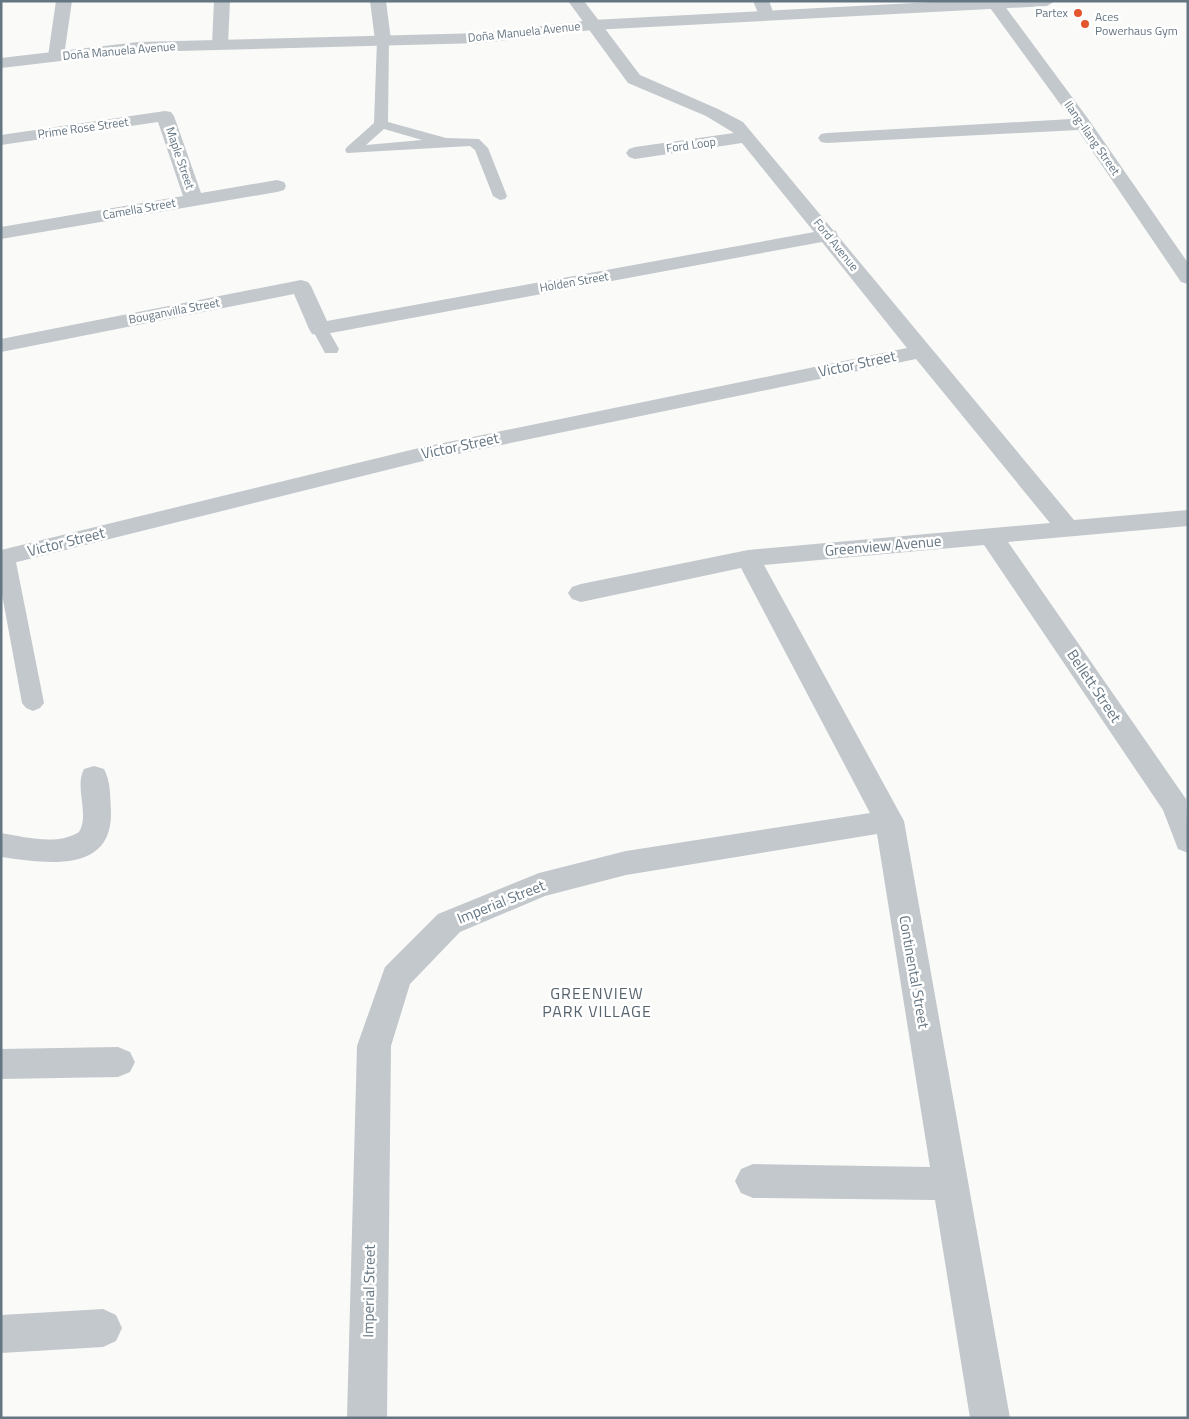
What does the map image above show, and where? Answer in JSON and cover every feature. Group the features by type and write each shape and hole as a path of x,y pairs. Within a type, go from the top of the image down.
{"street":[{"path":"56,56 64,1"},
{"path":"220,44 222,1"},
{"path":"378,1 384,40"},
{"name":"Ford Avenue","path":"576,1 634,79 648,88 722,116 737,126 829,235 1068,529"},
{"name":"Doña Manuela Avenue","path":"1,63 138,47 482,38 592,25 764,9 1047,1"},
{"name":"Ilang-Ilang Street","path":"994,3 1083,124 1188,278"},
{"name":"Prime Rose Street","path":"1,140 165,116"},
{"name":"Maple Street","path":"165,116 194,200"},
{"path":"827,138 1083,124"},
{"name":"Ford Loop","path":"635,153 747,137"},
{"name":"Camella Street","path":"1,233 277,186"},
{"name":"Holden Street","path":"320,329 829,235"},
{"name":"Bouganvilla Street","path":"1,346 301,286 320,329"},
{"name":"Victor Street","path":"3,557 419,455 922,351"},
{"name":"Greenview Avenue","path":"582,593 748,558 1188,518"},
{"name":"Bellett Street","path":"991,536 1176,807 1188,841"},
{"name":"Continental Street","path":"748,558 889,821 990,1418"},
{"path":"1,845 62,851 86,844 95,831 94,777"},
{"name":"Imperial Street","path":"367,1418 374,1046 396,977 449,923 539,885 626,863 889,821"},
{"path":"1,1064 118,1062"},
{"path":"753,1181 950,1184"},
{"path":"1,1334 103,1328"}],"lane":[{"path":"384,40 381,124 352,150 446,142 474,142 481,148 500,196"},
{"path":"381,124 446,142"},
{"path":"320,329 330,349"},
{"path":"3,557 33,704"}],"place":[{"name":"Partex","path":"1078,13"},
{"name":"Aces Powerhaus Gym","path":"1085,24"}],"district":[{"name":"GREENVIEW PARK VILLAGE","path":"597,1002"}]}
